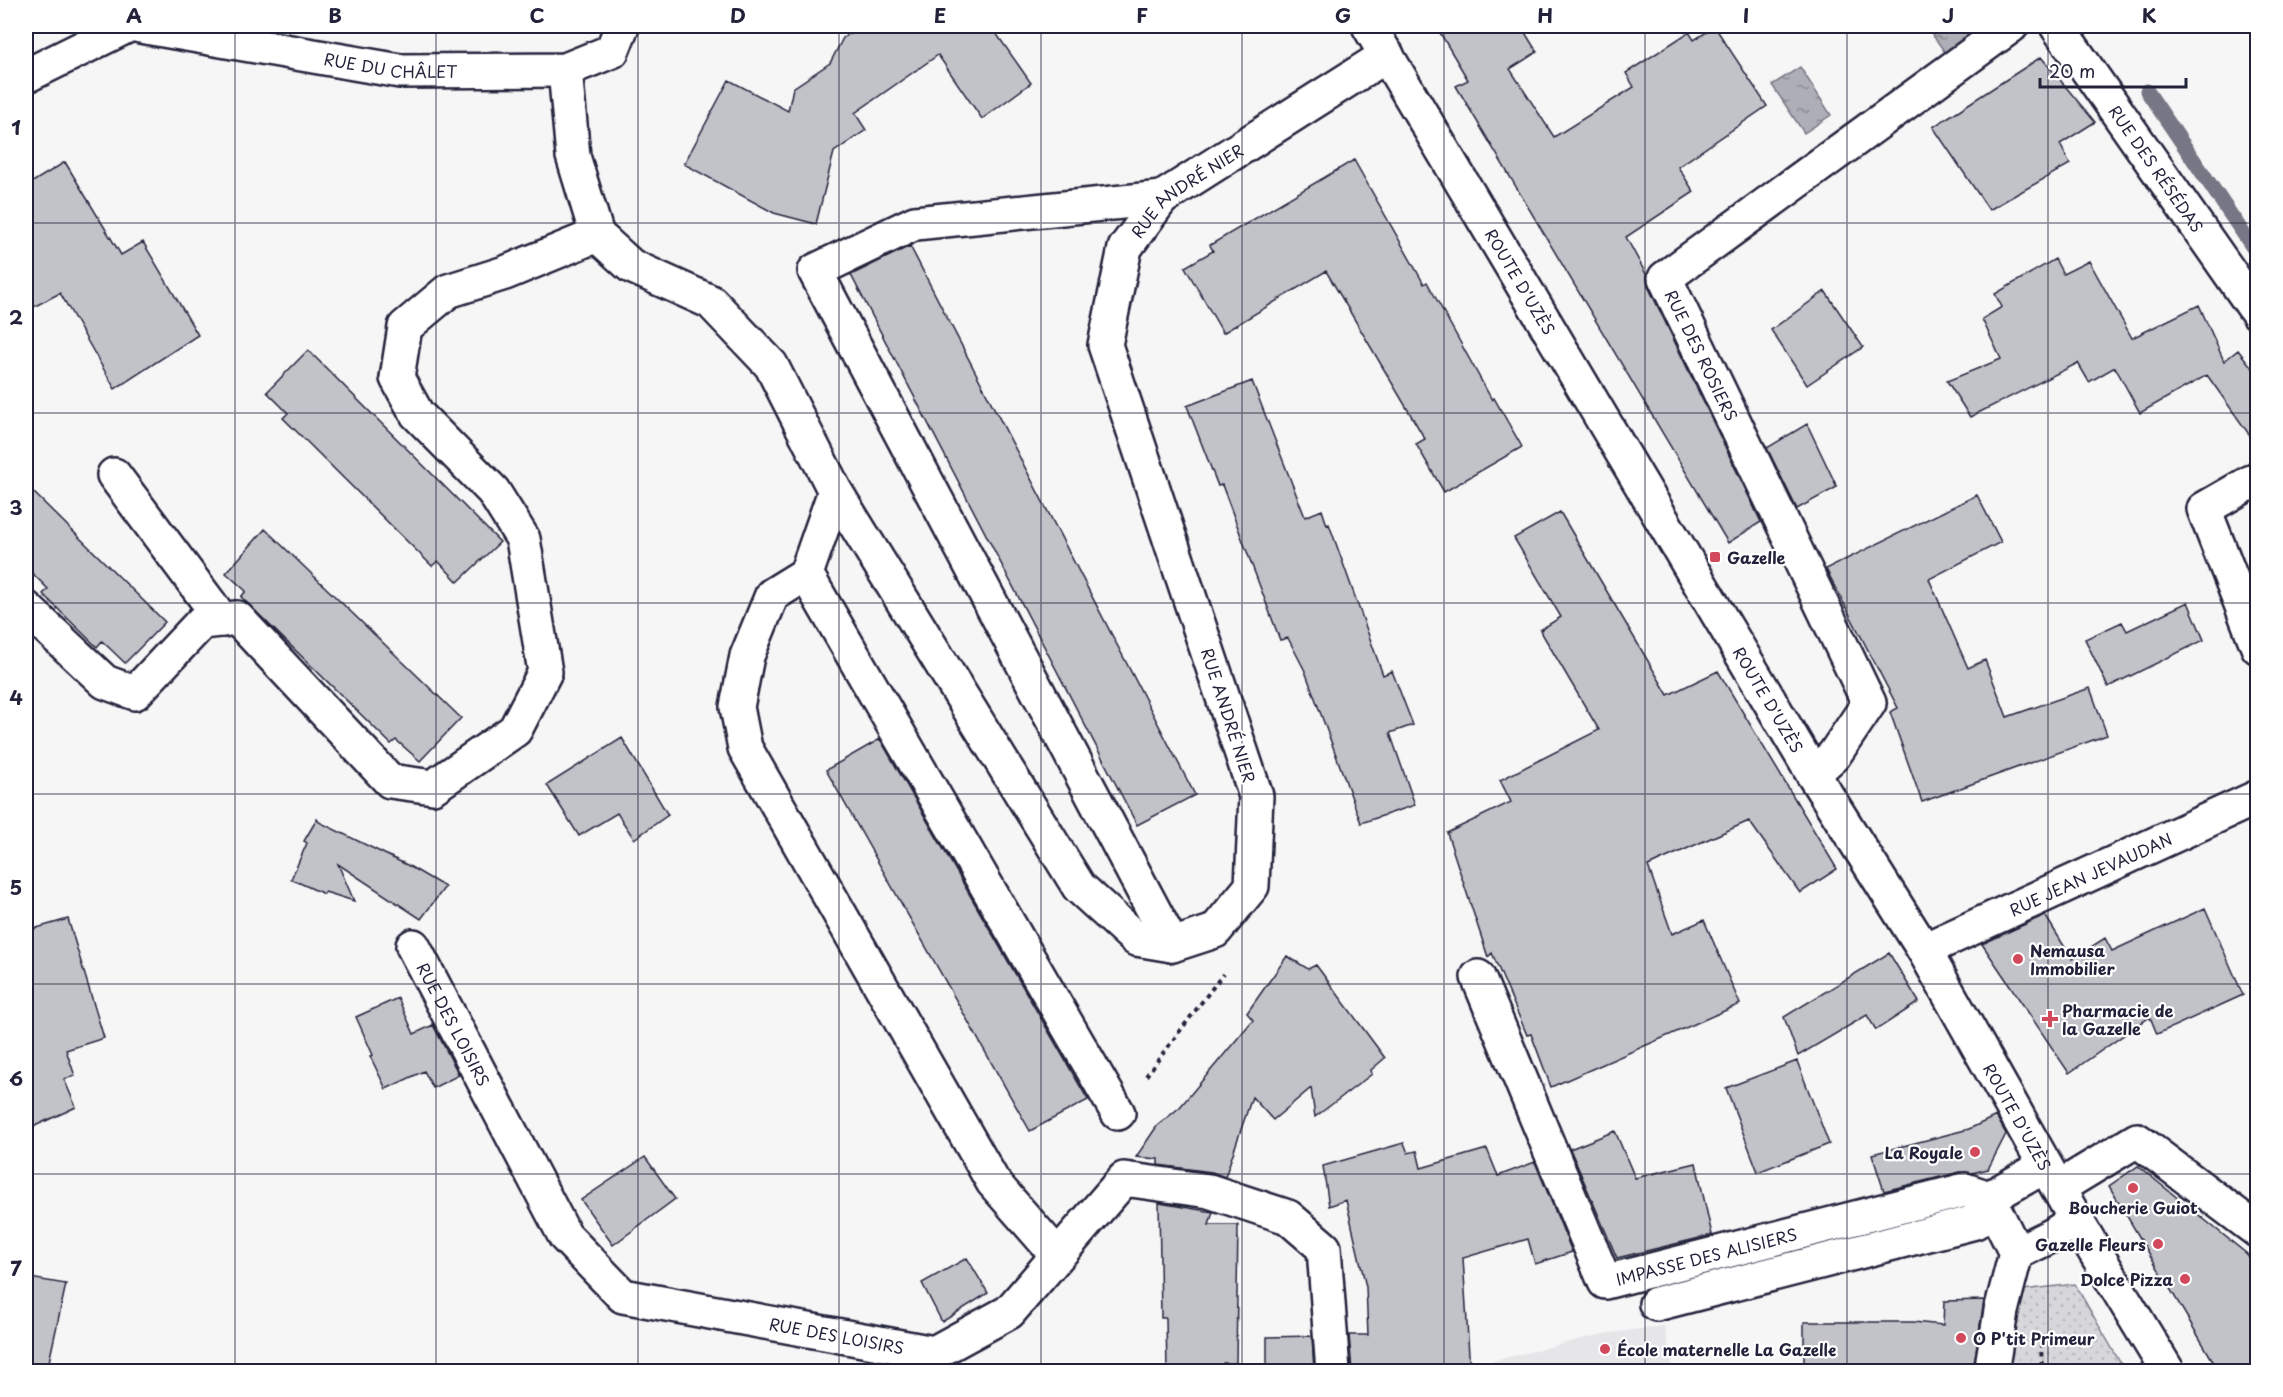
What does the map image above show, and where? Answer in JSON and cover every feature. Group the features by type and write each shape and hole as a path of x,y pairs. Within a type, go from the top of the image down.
{"street":[{"path":"26,76 127,26"},
{"name":"RUE DU CHÂLET","path":"140,26 400,70 565,70 612,51 622,26"},
{"name":"ROUTE D'UZÈS","path":"1370,26 1813,774 1924,950 2076,1220 2168,1371"},
{"name":"RUE DES ROSIERS","path":"1813,774 1834,754 1869,703 1665,278 2011,26"},
{"name":"RUE DES RÉSÉDAS","path":"2057,26 2258,313"},
{"name":"RUE ANDRÉ NIER","path":"597,235 631,266 711,302 771,365 835,491 1079,887 1137,939 1172,945 1215,931 1252,886 1256,796 1105,345 1125,248 1162,198 1387,55"},
{"path":"26,608 105,682 135,693 202,622 237,618 390,781 433,787 515,729 545,672 523,539 493,491 417,414 397,378 405,327 448,291 505,273 597,235 573,156 565,70"},
{"path":"1162,198 915,223 815,271 1172,945"},
{"path":"114,475 222,620"},
{"path":"2258,478 2204,508 2258,647"},
{"path":"835,491 806,574 772,595 747,656 737,707 745,748 993,1182 1057,1255"},
{"path":"806,574 1118,1113"},
{"name":"RUE JEAN JEVAUDAN","path":"1924,950 2258,797"},
{"name":"RUE DES LOISIRS","path":"413,946 565,1236 623,1296 934,1353 1009,1312 1124,1179 1209,1191 1287,1217 1324,1248 1333,1371"},
{"name":"IMPASSE DES ALISIERS","path":"1478,976 1605,1282 1965,1190 1989,1198"},
{"path":"1656,1304 1976,1222 1989,1198 2052,1177 2137,1140 2258,1231"},
{"path":"1989,1198 2016,1253 2001,1311 1991,1371"},
{"path":"2016,1253 2053,1235 2076,1220"}],"path":[{"path":"1118,1113 1224,973"}],"shaded area":[{"path":"2075,1284 2125,1371 2007,1372 2023,1290"},
{"name":"École maternelle La Gazelle","path":"1664,1326 1674,1371 1448,1372 1602,1334"}],"water":[{"path":"1926,26 1964,26 1972,38 1947,55"},
{"path":"1800,67 1831,115 1804,133 1772,85"}],"building":[{"path":"861,26 991,26 1031,83 982,119 938,55 855,113 866,130 834,152 816,224 774,213 684,164 729,80 788,111 793,88 830,63 843,38"},
{"path":"1436,26 1521,26 1537,52 1510,69 1554,137 1634,87 1626,73 1689,32 1694,40 1715,27 1767,106 1678,167 1694,192 1626,237 1647,276 1648,286 1761,522 1728,543 1456,86 1468,80"},
{"path":"2041,57 2095,122 2060,144 2070,164 1989,210 1933,127"},
{"path":"1354,160 1424,284 1427,282 1492,400 1494,398 1522,447 1444,492 1416,444 1425,439 1326,271 1223,333 1185,267 1213,251 1210,245"},
{"path":"65,162 121,255 143,242 198,335 115,389 60,293 26,311 26,186"},
{"path":"910,246 1195,795 1137,825 851,275"},
{"path":"2055,259 2063,274 2089,261 2132,338 2199,305 2224,361 2238,350 2258,375 2258,447 2207,375 2140,413 2115,367 2089,382 2078,363 1970,417 1947,381 2001,359 1982,319 2002,307 1995,294"},
{"path":"1825,291 1863,347 1807,385 1771,330"},
{"path":"308,350 500,542 458,582 438,561 432,566 283,418 288,413 267,392"},
{"path":"1252,381 1305,517 1322,510 1383,675 1392,671 1413,725 1390,733 1415,805 1361,823 1305,671 1288,638 1280,640 1222,485 1218,486 1187,406"},
{"path":"1807,424 1837,487 1797,509 1767,448"},
{"path":"26,485 165,622 125,663 102,641 97,647 43,594 48,589 26,567"},
{"path":"1977,495 2001,542 1929,579 1968,668 1985,660 2007,717 2090,688 2107,735 1922,802 1890,712 1898,708 1826,569"},
{"path":"1560,512 1668,695 1718,671 1837,869 1800,893 1749,821 1648,866 1672,934 1704,920 1740,1004 1551,1087 1531,1034 1527,1035 1492,953 1488,957 1447,833 1511,802 1500,780 1599,730 1540,630 1561,617 1514,538"},
{"path":"265,529 461,718 420,761 396,740 391,744 241,597 246,591 226,573"},
{"path":"2188,602 2204,640 2108,687 2085,639 2122,622 2127,631"},
{"path":"622,738 668,815 634,839 617,813 579,836 547,785"},
{"path":"880,739 1088,1100 1030,1131 826,770"},
{"path":"317,819 445,887 421,919 338,864 354,901 325,892 324,894 291,879 307,843 304,841"},
{"path":"2205,908 2243,995 2157,1034 2150,1017 2069,1073 1982,944 2045,915 2072,959 2105,938 2112,951"},
{"path":"68,919 104,1038 66,1050 75,1076 64,1079 76,1107 26,1130 26,931"},
{"path":"1889,953 1919,1002 1876,1030 1867,1015 1798,1056 1784,1017"},
{"path":"1287,956 1308,969 1316,965 1385,1058 1371,1070 1372,1074 1315,1117 1311,1088 1273,1120 1252,1097 1225,1177 1212,1172 1158,1165 1158,1159 1136,1157 1157,1126 1180,1107 1253,1020 1247,1013"},
{"path":"398,998 414,1034 433,1025 459,1075 433,1088 424,1071 386,1089 370,1056 373,1055 356,1017"},
{"path":"1797,1061 1829,1144 1758,1172 1726,1088"},
{"path":"1996,1116 2006,1134 1988,1169 1972,1173 1960,1172 1884,1191 1872,1154 1969,1129"},
{"path":"1615,1131 1635,1178 1696,1163 1712,1235 1617,1258 1570,1149"},
{"path":"1404,1143 1408,1153 1417,1151 1421,1168 1487,1149 1498,1176 1535,1162 1572,1252 1535,1264 1528,1239 1463,1258 1470,1371 1352,1371 1349,1335 1368,1335 1366,1287 1346,1200 1329,1206 1323,1166"},
{"path":"645,1157 675,1199 613,1245 581,1200"},
{"path":"2138,1166 2247,1254 2258,1271 2258,1371 2219,1371 2109,1186"},
{"path":"1159,1203 1213,1212 1209,1225 1238,1225 1236,1363 1223,1363 1223,1371 1167,1371 1166,1318 1161,1318"},
{"path":"967,1258 988,1293 942,1322 922,1283"},
{"path":"30,1278 66,1284 47,1371 26,1371 26,1298"},
{"path":"1984,1300 1973,1371 1804,1370 1804,1322 1913,1322 1943,1325 1944,1301"},
{"path":"1312,1336 1314,1371 1267,1371 1267,1337"}],"waterway":[{"path":"2147,91 2258,255"}],"place":[{"name":"Gazelle","path":"1715,557"},
{"name":"Nemausa Immobilier","path":"2018,959"},
{"name":"Pharmacie de la Gazelle","path":"2050,1019"},
{"name":"La Royale","path":"1975,1152"},
{"name":"Boucherie Guiot","path":"2133,1188"},
{"name":"Gazelle Fleurs","path":"2158,1244"},
{"name":"Dolce Pizza","path":"2185,1279"},
{"name":"O P'tit Primeur","path":"1961,1338"},
{"name":"École maternelle La Gazelle","path":"1605,1349"}]}
